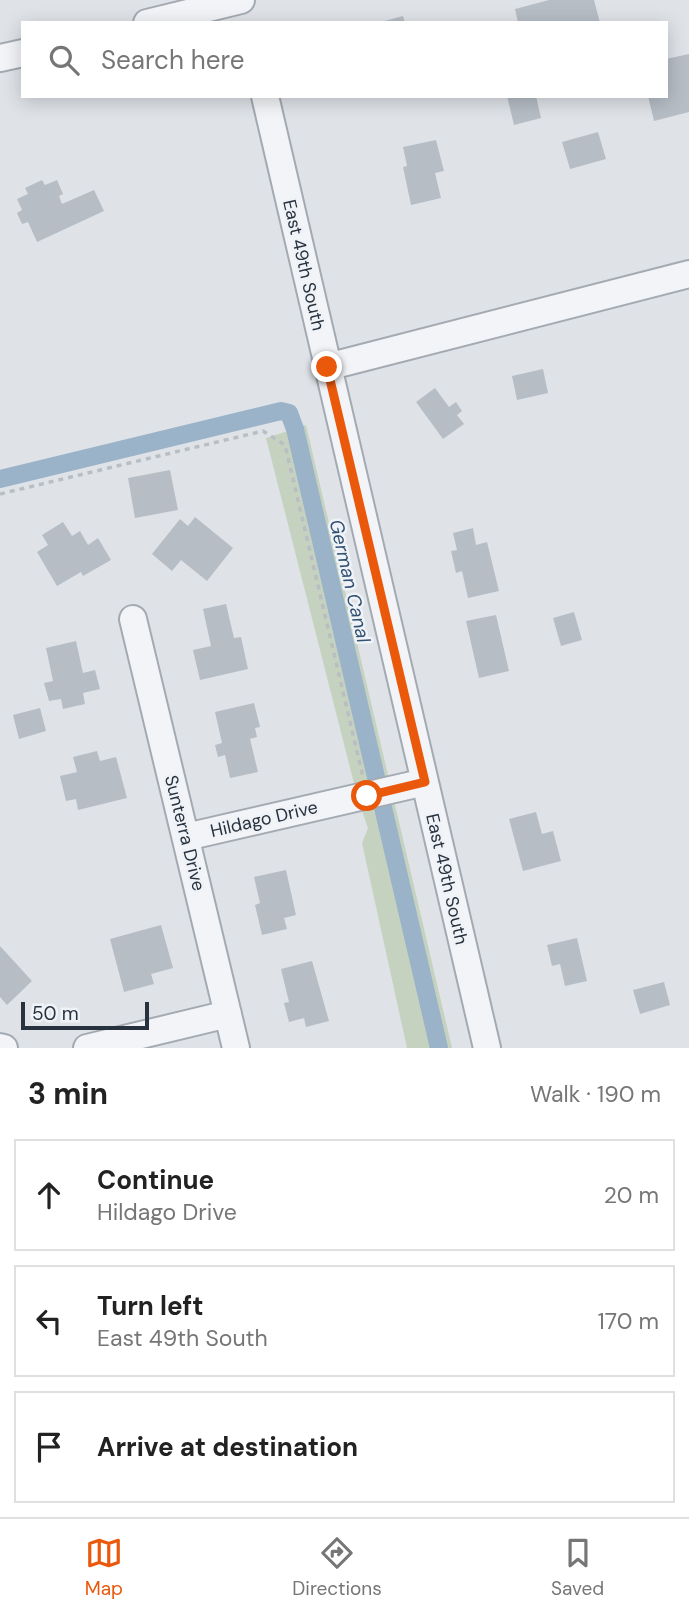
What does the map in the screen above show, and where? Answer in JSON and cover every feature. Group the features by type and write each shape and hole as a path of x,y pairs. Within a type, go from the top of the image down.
{"street":[{"path":"155,21 242,0 247,21"},
{"path":"0,58 21,53"},
{"name":"East 49th South","path":"265,98 487,1048"},
{"path":"327,367 689,274"},
{"name":"Sunterra Drive","path":"133,619 236,1048"},
{"name":"Hildago Drive","path":"186,837 425,782"},
{"path":"87,1048 228,1014"}],"path":[{"path":"0,494 263,431 285,445 367,796"}],"green space":[{"path":"306,425 452,1048 407,1048 362,843 368,828 358,799 266,438"}],"building":[{"path":"549,0 594,0 599,21 518,21 515,9"},
{"path":"403,16 404,21 385,21"},
{"path":"689,54 689,112 654,121 648,98 668,98 668,59"},
{"path":"507,98 536,98 541,118 514,125"},
{"path":"598,132 606,159 570,169 562,142"},
{"path":"436,140 444,171 435,173 441,198 411,205 403,167 407,166 403,147"},
{"path":"42,180 45,185 57,180 63,194 59,196 62,204 94,190 104,211 37,242 28,222 22,224 17,213 22,210 17,199 28,194 25,188"},
{"path":"543,369 548,393 517,400 512,376"},
{"path":"435,388 449,407 456,402 462,411 457,415 464,424 443,439 416,402"},
{"path":"170,470 178,510 135,518 128,478"},
{"path":"195,517 233,548 207,581 181,560 172,571 152,554 180,519 188,526"},
{"path":"63,522 72,536 80,531 88,545 98,538 111,560 83,576 81,572 57,586 37,552 48,545 42,535"},
{"path":"473,528 476,545 487,542 499,591 468,598 462,571 456,573 451,551 457,550 453,533"},
{"path":"226,604 234,638 241,637 248,669 200,680 193,650 211,646 203,609"},
{"path":"574,612 582,640 561,646 553,618"},
{"path":"496,615 509,671 479,678 466,621"},
{"path":"76,641 83,673 95,670 100,689 83,693 85,704 63,709 61,699 49,701 44,683 53,681 46,648"},
{"path":"254,703 260,727 255,728 257,737 250,739 258,772 230,778 225,755 218,757 215,745 222,743 215,712"},
{"path":"40,708 46,731 19,739 13,715"},
{"path":"97,751 100,761 116,757 127,798 78,810 76,799 66,801 60,776 77,772 73,757"},
{"path":"536,812 542,834 553,831 561,861 523,871 509,819"},
{"path":"286,870 296,915 284,918 287,929 262,935 255,905 260,903 254,877"},
{"path":"161,925 173,968 151,974 154,984 124,992 110,939"},
{"path":"577,938 587,981 565,986 560,964 552,966 547,945"},
{"path":"0,946 32,981 7,1005 0,997"},
{"path":"312,961 329,1021 306,1027 304,1018 289,1022 284,1003 289,1002 281,969"},
{"path":"664,982 670,1005 640,1014 633,990"}],"waterway":[{"name":"German Canal","path":"0,479 281,411 289,413 295,429 439,1048"}],"route":[{"path":"327,367 425,782 367,796"}]}
